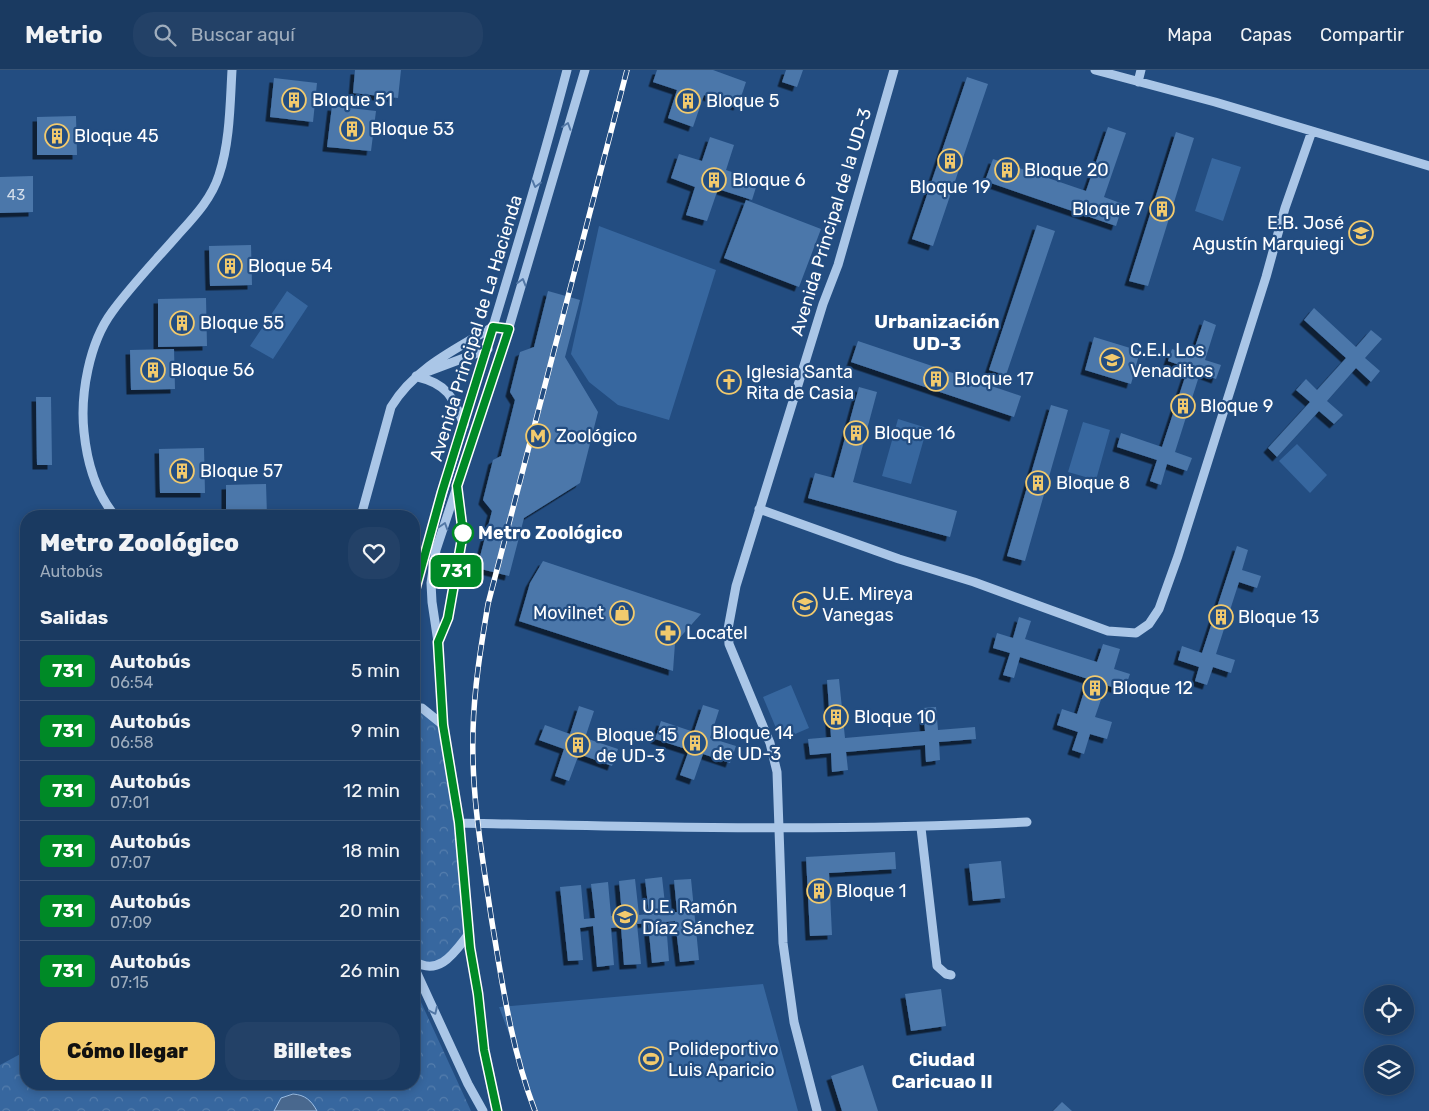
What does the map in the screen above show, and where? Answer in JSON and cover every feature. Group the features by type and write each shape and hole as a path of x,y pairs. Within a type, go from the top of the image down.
{"street":[{"path":"110,510 93,474 86,453 82,415 93,351 110,313 202,207 219,176 227,140 232,70"},
{"name":"Avenida Principal de La Hacienda","path":"420,572 442,492 488,348 568,70"},
{"name":"Avenida Principal de La Hacienda","path":"497,1111 484,1050 468,935 459,822 443,725 438,642 431,583 436,550 509,329 585,70"},
{"name":"Avenida Principal de la UD-3","path":"817,1111 794,1022 784,943 777,772 770,743 729,644 729,636 736,586 823,304 838,265 894,70"},
{"path":"1095,70 1215,102 1429,166"},
{"path":"1138,82 1141,70"},
{"path":"759,509 899,559 974,582 1108,631 1136,633 1149,624 1159,609 1266,277 1285,208 1312,131"},
{"path":"363,510 390,407 400,392 425,367 493,327 509,329"},
{"path":"416,376 488,348 502,351"},
{"path":"416,376 437,382 444,388 464,425"},
{"path":"420,708 443,725"},
{"path":"459,822 743,829 921,828 1027,822"},
{"path":"921,828 937,966 946,974 951,975"},
{"path":"420,965 433,967 442,964 450,959 468,935"},
{"path":"420,980 468,1084 483,1111"}],"green space":[{"path":"1212,158 1241,167 1223,221 1195,211"},
{"path":"599,226 716,270 669,420 618,405 589,382 571,354"},
{"path":"287,291 308,306 273,359 250,346"},
{"path":"898,419 927,428 911,484 882,476"},
{"path":"1083,422 1110,430 1096,480 1068,472"},
{"path":"1297,444 1327,475 1310,493 1279,461"},
{"path":"791,685 809,728 781,740 763,697"},
{"path":"420,712 443,725 468,935 443,964 420,962"},
{"name":"Polideportivo Luis Aparicio","path":"763,984 798,1111 538,1111 499,1007"},
{"path":"420,1000 471,1111 0,1111 0,1065 20,1054 20,1090 420,1090"}],"shaded area":[{"path":"293,1094 307,1099 317,1111 274,1111 281,1098"}],"building":[{"path":"355,70 401,70 398,98 353,93"},
{"name":"Bloque 5","path":"657,70 713,70 746,82 738,106 704,95 693,127 668,118 677,90 653,82"},
{"path":"786,70 803,70 797,87 782,82"},
{"name":"Bloque 19","path":"967,77 988,84 933,246 912,239"},
{"name":"Bloque 51","path":"274,78 317,83 313,122 270,117"},
{"name":"Bloque 53","path":"332,106 376,111 371,151 327,147"},
{"name":"Bloque 45","path":"76,116 77,155 37,155 37,117"},
{"name":"Bloque 20","path":"1108,127 1126,133 1104,197 1123,204 1116,226 985,181 993,159 1086,191"},
{"name":"Bloque 7","path":"1176,132 1194,138 1148,286 1129,281"},
{"name":"Bloque 6","path":"710,137 734,145 726,170 758,181 752,200 718,189 707,221 686,215 695,187 671,178 679,154 702,161"},
{"path":"33,176 33,212 0,213 0,177"},
{"path":"746,200 821,229 799,287 724,258"},
{"path":"1037,225 1055,231 1006,375 989,370"},
{"name":"Bloque 54","path":"251,245 252,285 210,286 209,246"},
{"path":"548,291 580,300 565,357 598,412 580,483 524,518 509,576 477,568 492,511 483,500 493,460 501,456 515,400 510,392 520,352 534,347"},
{"name":"Bloque 55","path":"206,298 207,346 158,347 158,299"},
{"path":"1314,308 1356,347 1371,330 1382,339 1365,358 1380,371 1371,382 1356,368 1327,401 1343,415 1334,424 1319,411 1277,457 1268,448 1310,402 1296,390 1306,379 1317,390 1346,358 1304,320"},
{"name":"Bloque 9","path":"1204,320 1216,325 1205,360 1221,365 1216,379 1200,373 1175,452 1192,458 1187,471 1167,464 1161,485 1150,481 1157,460 1117,447 1121,433 1162,447 1188,368 1168,361 1172,349 1192,356"},
{"name":"C.E.I. Los Venaditos","path":"1094,337 1140,351 1131,384 1085,370"},
{"name":"Bloque 17","path":"858,341 1021,396 1014,417 851,362"},
{"name":"Bloque 56","path":"174,349 175,389 131,390 130,350"},
{"name":"Bloque 16","path":"859,387 877,392 853,482 957,511 950,537 808,498 815,473 834,478"},
{"path":"36,397 51,397 52,465 37,465"},
{"name":"Bloque 8","path":"1051,405 1068,410 1025,561 1007,556"},
{"name":"Bloque 57","path":"204,448 205,493 160,493 159,449"},
{"path":"266,484 267,510 226,510 226,485"},
{"name":"Bloque 13","path":"1237,546 1248,550 1242,570 1261,576 1257,588 1239,582 1216,654 1235,660 1231,673 1213,667 1207,685 1195,681 1199,667 1178,660 1182,646 1202,653"},
{"path":"543,561 701,614 675,643 673,671 519,621 530,583"},
{"name":"Bloque 12","path":"1019,617 1031,621 1025,639 1097,662 1103,644 1120,649 1114,669 1130,674 1124,691 1106,685 1095,717 1112,722 1107,739 1090,734 1084,754 1072,750 1078,732 1057,725 1062,709 1077,714 1088,679 1020,657 1014,678 1003,675 1010,653 993,648 997,633 1013,638"},
{"name":"Bloque 10","path":"839,679 845,738 925,731 923,708 936,707 938,730 975,727 976,739 939,742 940,760 926,762 925,745 846,752 848,770 832,772 831,753 810,755 808,739 831,737 827,680"},
{"name":"Bloque 14 de UD-3","path":"703,705 719,710 710,738 736,746 730,763 703,754 694,780 680,775 689,750 655,739 661,721 694,732"},
{"name":"Bloque 15 de UD-3","path":"579,706 594,711 585,738 618,749 612,766 579,754 569,781 555,776 564,749 539,740 545,725 570,734"},
{"name":"Bloque 1","path":"895,852 896,869 829,873 832,935 810,936 806,857"},
{"path":"1001,861 1005,898 973,901 969,864"},
{"path":"662,877 666,913 677,912 674,880 691,879 699,960 680,962 675,921 666,922 669,961 652,963 648,923 637,924 641,964 624,965 621,927 611,928 614,965 597,967 593,926 580,928 583,960 568,961 560,887 581,885 584,919 595,918 591,884 608,882 611,916 622,915 619,881 635,879 639,915 649,914 645,879"},
{"path":"941,989 946,1026 911,1031 905,994"},
{"path":"863,1065 878,1111 842,1111 831,1076"},
{"path":"1062,1102 1072,1111 1053,1111"}],"railway":[{"path":"535,1111 513,1039 484,870 474,777 473,731 475,699 480,651 488,604 627,70"}],"bus line":[{"name":"731","path":"420,572 442,492 483,365 493,327 509,329 457,486 463,533 448,618 438,642 443,725 459,822 470,948 478,994 484,1050 497,1111"}],"place":[{"name":"Bloque 51","path":"294,100"},
{"name":"Bloque 5","path":"688,101"},
{"name":"Bloque 53","path":"352,129"},
{"name":"Bloque 45","path":"57,136"},
{"name":"Bloque 19","path":"950,161"},
{"name":"Bloque 20","path":"1007,170"},
{"name":"Bloque 6","path":"714,180"},
{"name":"Bloque 7","path":"1162,209"},
{"name":"E.B. José Agustín Marquiegi","path":"1361,233"},
{"name":"Bloque 54","path":"230,266"},
{"name":"Bloque 55","path":"182,323"},
{"name":"C.E.I. Los Venaditos","path":"1112,360"},
{"name":"Bloque 56","path":"153,370"},
{"name":"Bloque 17","path":"936,379"},
{"name":"Iglesia Santa Rita de Casia","path":"729,382"},
{"name":"Bloque 9","path":"1183,406"},
{"name":"Bloque 16","path":"856,433"},
{"name":"Zoológico","path":"538,436"},
{"name":"Bloque 57","path":"182,471"},
{"name":"Bloque 8","path":"1038,483"},
{"name":"Metro Zoológico","path":"463,533"},
{"name":"U.E. Mireya Vanegas","path":"805,604"},
{"name":"Movilnet","path":"622,613"},
{"name":"Bloque 13","path":"1221,617"},
{"name":"Locatel","path":"668,633"},
{"name":"Bloque 12","path":"1095,688"},
{"name":"Bloque 10","path":"836,717"},
{"name":"Bloque 14 de UD-3","path":"695,743"},
{"name":"Bloque 15 de UD-3","path":"578,745"},
{"name":"Bloque 1","path":"819,891"},
{"name":"U.E. Ramón Díaz Sánchez","path":"625,917"},
{"name":"Polideportivo Luis Aparicio","path":"651,1059"}],"district":[{"name":"Urbanización UD-3","path":"937,332"},
{"name":"Ciudad Caricuao II","path":"942,1070"}]}
